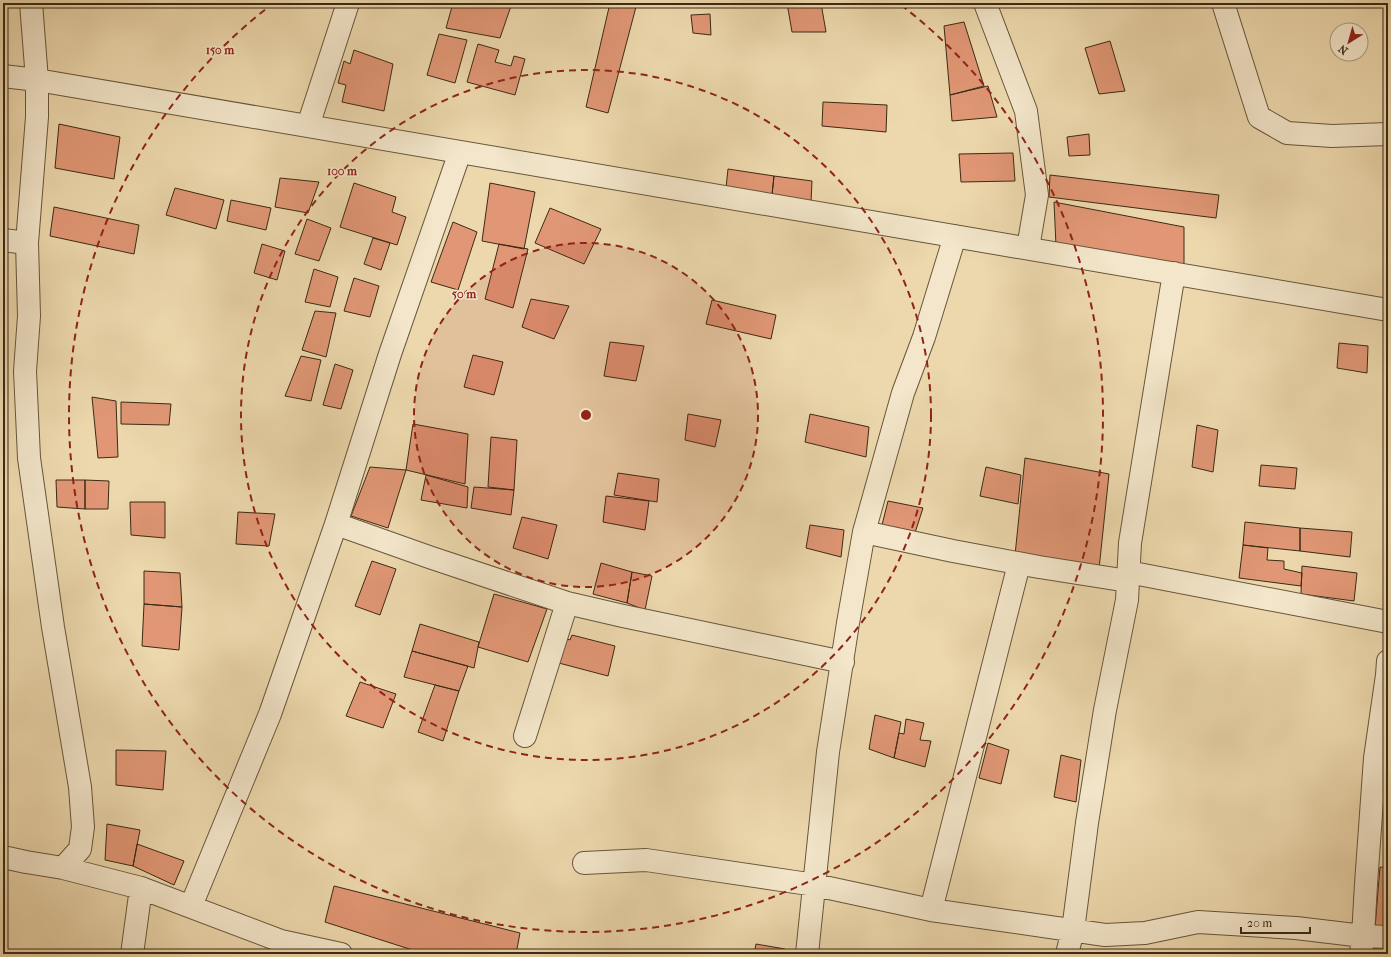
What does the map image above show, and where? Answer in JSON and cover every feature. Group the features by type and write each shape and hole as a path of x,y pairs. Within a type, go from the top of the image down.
{"street":[{"path":"31,3 37,80 37,117 27,243 29,316 25,371 30,458 53,627 80,787 83,827 80,849 63,868"},
{"path":"308,126 348,3"},
{"path":"985,3 1026,111 1037,195 1028,248"},
{"path":"1223,3 1259,117 1287,133 1332,136 1388,134"},
{"path":"3,76 37,80 1388,310"},
{"path":"191,906 270,714 336,524 390,354 460,152"},
{"path":"807,954 828,752 864,532 903,393 924,337 955,236"},
{"path":"3,240 27,243"},
{"path":"1067,954 1073,930 1105,710 1127,600 1130,543 1174,273"},
{"path":"336,524 567,603 631,618 843,662"},
{"path":"864,532 1019,564 1128,577 1388,622"},
{"path":"931,910 1019,564"},
{"path":"525,736 567,603"},
{"path":"1362,945 1375,758 1388,661"},
{"path":"3,857 63,868 141,888 281,941 341,954"},
{"path":"584,863 646,860 815,885 931,910 1105,935 1146,933 1198,922 1296,928 1362,945 1388,937"},
{"path":"132,954 141,888"}],"building":[{"path":"453,3 512,3 500,38 446,28"},
{"path":"610,3 637,3 608,113 586,107"},
{"path":"787,3 821,3 826,32 792,32"},
{"path":"710,14 711,35 693,33 691,15"},
{"path":"964,22 984,86 950,95 944,26"},
{"path":"439,34 467,40 455,83 427,75"},
{"path":"1110,41 1125,91 1099,94 1085,48"},
{"path":"478,44 499,50 495,62 511,66 514,56 525,59 515,95 467,82"},
{"path":"354,50 393,64 384,111 342,102 346,85 338,83 344,61 350,64"},
{"path":"988,86 997,117 952,121 950,95"},
{"path":"823,102 887,105 886,132 822,126"},
{"path":"59,124 120,137 114,179 55,168"},
{"path":"1089,134 1090,155 1069,156 1067,137"},
{"path":"1013,153 1015,181 961,182 959,154"},
{"path":"728,169 774,176 772,195 726,188"},
{"path":"1050,175 1219,195 1216,218 1049,197"},
{"path":"774,176 812,181 811,202 772,195"},
{"path":"280,178 319,182 308,213 275,207"},
{"path":"354,183 396,197 392,212 406,217 397,245 340,227"},
{"path":"490,183 535,192 524,249 482,241"},
{"path":"175,188 224,200 216,229 166,215"},
{"path":"231,200 271,208 266,230 227,221"},
{"path":"1054,202 1184,227 1184,269 1056,246"},
{"path":"54,207 139,225 134,254 50,236"},
{"path":"550,208 601,229 584,264 535,243"},
{"path":"307,219 331,228 319,261 295,254"},
{"path":"453,222 477,232 458,290 431,282"},
{"path":"373,238 390,243 381,270 364,264"},
{"path":"262,244 285,251 277,280 254,273"},
{"path":"499,244 528,249 513,308 485,299"},
{"path":"314,269 338,277 330,307 305,302"},
{"path":"354,278 379,286 370,317 344,311"},
{"path":"531,299 569,306 554,339 522,327"},
{"path":"712,300 776,315 771,339 706,324"},
{"path":"315,311 336,313 326,357 302,350"},
{"path":"610,342 644,346 636,381 604,376"},
{"path":"1339,343 1368,346 1367,373 1337,368"},
{"path":"473,355 503,362 494,395 464,387"},
{"path":"301,356 321,360 311,401 285,396"},
{"path":"335,364 353,370 341,409 323,405"},
{"path":"92,397 116,401 118,457 98,458"},
{"path":"121,402 171,404 169,425 121,424"},
{"path":"688,414 721,420 715,447 685,440"},
{"path":"810,414 869,427 866,457 805,442"},
{"path":"413,424 468,434 465,484 406,470"},
{"path":"1197,425 1218,430 1213,472 1192,467"},
{"path":"491,437 517,440 514,490 488,487"},
{"path":"1025,458 1109,474 1099,569 1015,555"},
{"path":"1261,465 1297,468 1295,489 1259,486"},
{"path":"370,467 406,470 388,528 351,516"},
{"path":"986,467 1021,475 1018,504 980,496"},
{"path":"618,473 659,479 657,502 614,495"},
{"path":"426,475 468,487 467,508 421,500"},
{"path":"56,480 85,480 85,509 57,507"},
{"path":"85,480 109,481 108,509 85,509"},
{"path":"474,487 514,490 511,515 471,508"},
{"path":"606,496 649,501 645,530 603,522"},
{"path":"888,501 923,508 914,536 881,529"},
{"path":"130,502 165,502 165,538 131,535"},
{"path":"238,512 275,514 269,546 236,544"},
{"path":"522,517 557,525 548,559 513,548"},
{"path":"1245,522 1300,528 1300,551 1243,545"},
{"path":"810,525 844,530 841,557 806,548"},
{"path":"1300,528 1352,532 1350,557 1300,551"},
{"path":"1243,545 1268,548 1267,560 1284,561 1284,569 1302,573 1301,586 1239,578"},
{"path":"372,561 396,569 380,615 355,606"},
{"path":"601,563 632,572 627,603 593,594"},
{"path":"1302,566 1357,573 1354,601 1301,594"},
{"path":"144,571 180,573 182,607 144,604"},
{"path":"632,572 652,576 645,610 627,603"},
{"path":"494,594 547,609 528,662 478,647"},
{"path":"144,604 182,607 179,650 142,646"},
{"path":"420,624 479,642 474,668 412,651"},
{"path":"572,635 615,646 608,676 555,662 561,637 570,640"},
{"path":"412,651 468,666 459,691 404,677"},
{"path":"360,682 396,694 383,728 346,716"},
{"path":"435,685 459,691 443,741 418,732"},
{"path":"875,715 901,722 894,758 869,749"},
{"path":"906,719 924,723 920,740 931,741 925,767 894,758 899,733 904,734"},
{"path":"988,743 1009,750 1001,784 979,778"},
{"path":"116,750 166,751 163,790 116,785"},
{"path":"1061,755 1081,760 1076,802 1054,797"},
{"path":"107,824 140,830 133,866 105,860"},
{"path":"137,844 184,861 174,885 133,866"},
{"path":"1380,867 1388,868 1388,929 1375,928"},
{"path":"334,886 520,933 516,954 425,954 325,922"},
{"path":"756,944 785,949 783,954 754,954"}]}
